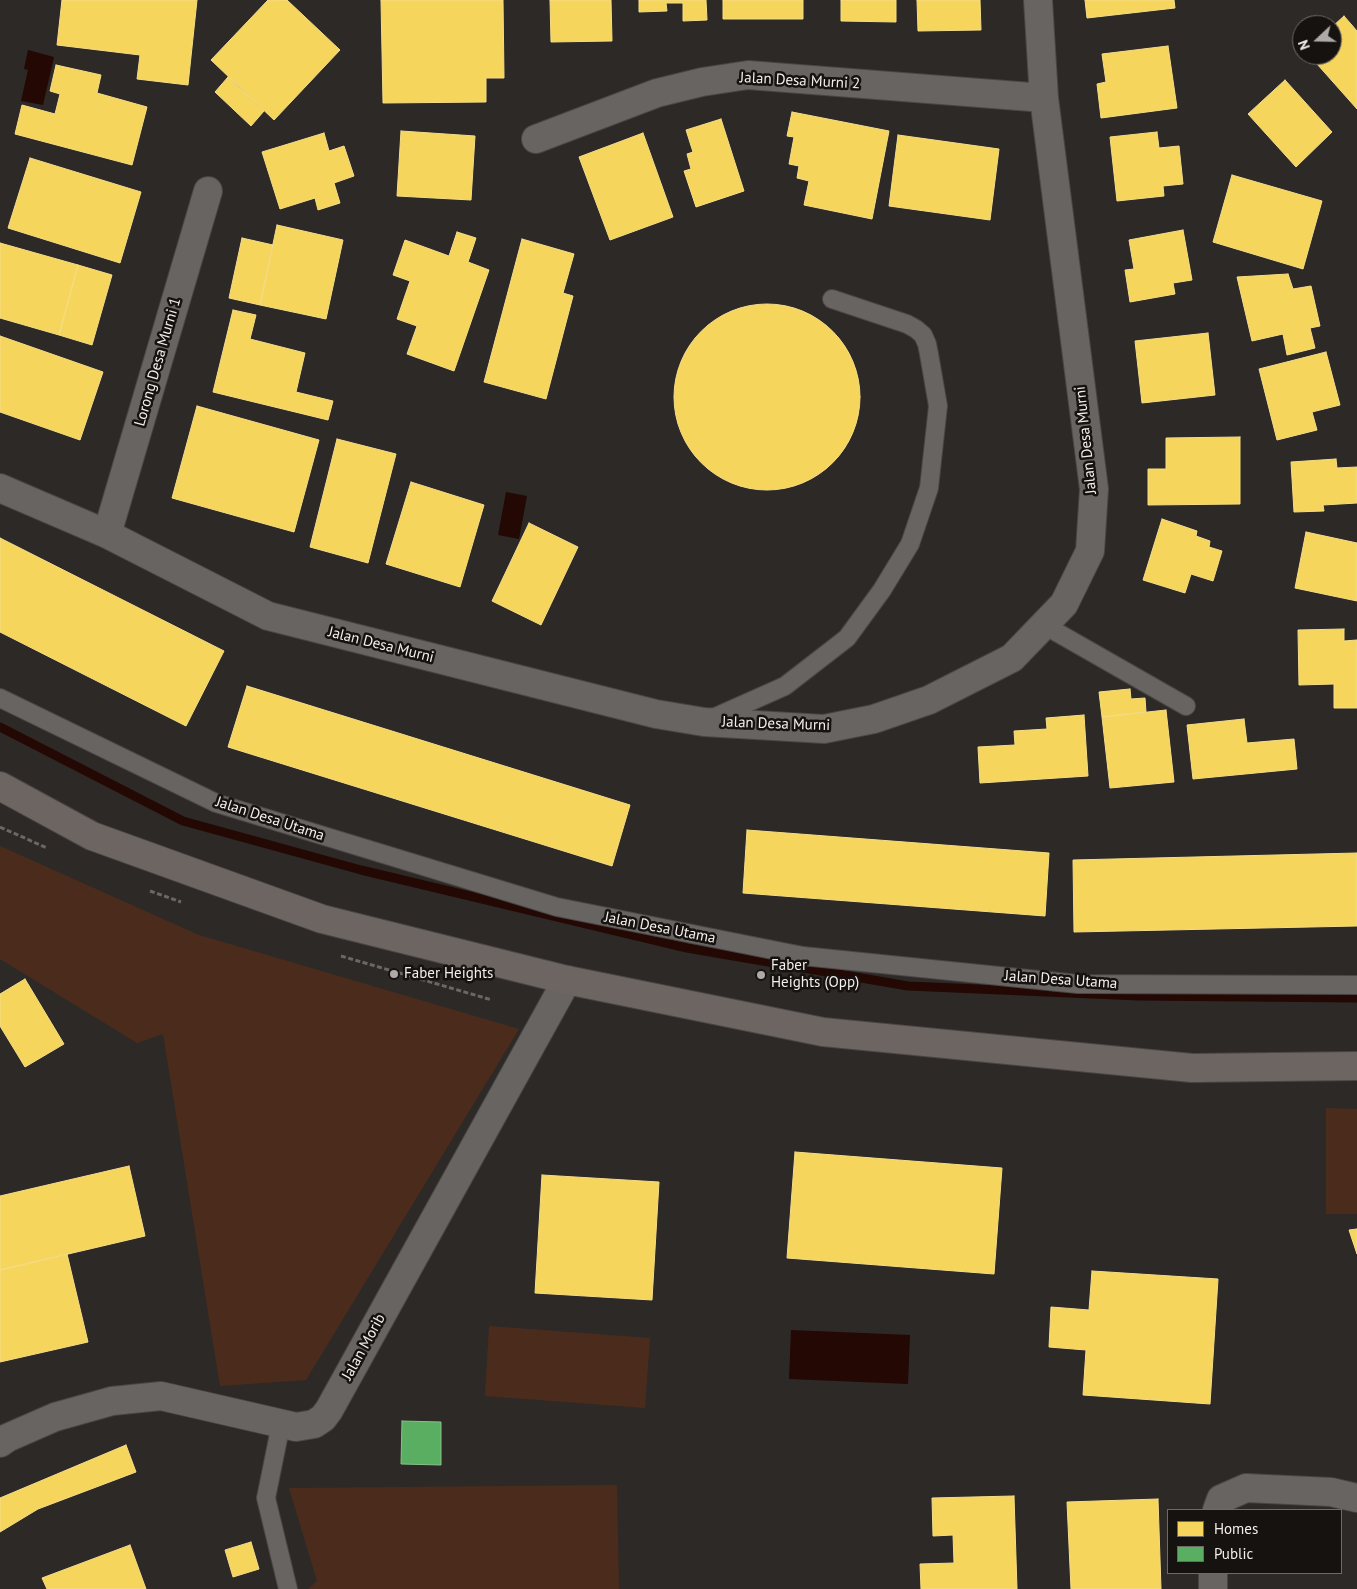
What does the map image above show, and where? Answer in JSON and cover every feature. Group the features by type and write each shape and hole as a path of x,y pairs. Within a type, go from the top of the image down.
{"street":[{"name":"Jalan Desa Murni","path":"0,488 107,534 268,616 656,714 704,722 824,729 874,719 928,700 1012,658 1064,604 1090,551 1094,489 1044,98 1038,0"},
{"name":"Jalan Desa Murni 2","path":"536,139 657,93 702,82 748,75 1044,98"},
{"name":"Lorong Desa Murni 1","path":"107,534 208,191"},
{"path":"0,786 92,836 322,919 567,980 823,1032 1192,1068 1357,1066"},
{"name":"Jalan Morib","path":"0,1443 7,1438 55,1417 112,1401 160,1396 296,1427 314,1424 322,1418 329,1410 567,980"},
{"path":"1217,1509 1221,1499 1246,1488 1331,1492 1357,1498"},
{"path":"1213,1574 1213,1589"}],"lane":[{"path":"704,722 785,686 847,638 882,590 910,544 929,488 938,406 927,344 923,335 907,324 832,299"},
{"path":"1044,625 1186,706"},
{"name":"Jalan Desa Utama","path":"0,698 216,803 557,907 803,956 1078,984 1357,985"},
{"path":"281,1424 266,1498 288,1589"}],"shaded area":[{"path":"28,50 54,57 43,105 21,101 28,70 24,69"},
{"path":"506,492 527,496 519,539 498,535"},
{"path":"0,846 199,935 519,1029 306,1380 220,1386 163,1034 137,1043 0,959"},
{"path":"1326,1108 1357,1109 1357,1214 1326,1214"},
{"path":"489,1326 650,1338 645,1408 485,1396"},
{"path":"791,1330 910,1335 908,1384 789,1379"},
{"path":"617,1485 619,1589 308,1589 317,1581 289,1488"}],"building: Homes":[{"path":"62,0 197,0 188,85 137,79 140,55 57,45"},
{"path":"268,0 287,0 340,50 274,120 211,60"},
{"path":"381,0 503,0 504,78 486,78 486,102 383,103"},
{"path":"550,0 611,0 612,41 551,42"},
{"path":"639,0 706,0 707,20 683,21 683,3 666,3 667,11 639,12"},
{"path":"723,0 803,0 803,19 723,19"},
{"path":"841,0 896,0 896,22 841,21"},
{"path":"917,0 980,0 981,30 918,31"},
{"path":"1085,0 1174,0 1175,8 1087,18"},
{"path":"1344,16 1357,31 1357,109 1318,65 1342,65 1342,18"},
{"path":"1168,46 1177,108 1101,118 1097,84 1106,82 1102,54"},
{"path":"56,65 101,75 97,93 147,107 132,165 15,134 22,105 55,114 60,94 50,91"},
{"path":"228,77 264,111 251,126 215,92"},
{"path":"1285,80 1332,132 1296,167 1248,114"},
{"path":"792,112 889,131 872,219 804,205 809,181 797,178 799,166 789,164 794,137 787,136"},
{"path":"721,119 744,191 696,207 684,171 691,169 687,154 693,152 686,130"},
{"path":"401,131 475,136 471,200 397,196"},
{"path":"1157,132 1159,148 1179,146 1183,184 1163,186 1164,196 1117,201 1110,137"},
{"path":"324,133 329,151 344,146 354,176 334,183 340,203 318,210 315,198 280,209 262,152"},
{"path":"643,133 673,217 610,240 579,157"},
{"path":"898,135 999,149 990,220 889,206"},
{"path":"30,158 141,192 120,263 8,228"},
{"path":"1232,175 1322,201 1303,269 1213,242"},
{"path":"277,225 343,240 326,319 260,305"},
{"path":"1183,230 1192,280 1173,283 1175,294 1130,302 1125,270 1134,269 1129,240"},
{"path":"457,232 476,238 468,262 489,270 454,371 407,354 417,326 397,319 410,281 393,275 405,240 449,256"},
{"path":"242,238 273,245 260,305 229,298"},
{"path":"522,239 574,254 563,293 573,296 546,399 484,382"},
{"path":"0,243 78,265 59,335 0,318"},
{"path":"78,265 112,275 92,345 59,335"},
{"path":"1288,274 1293,289 1311,286 1320,326 1310,328 1315,348 1287,355 1283,334 1252,341 1237,277"},
{"path":"767,304 794,308 811,315 826,325 839,338 849,353 856,370 860,397 856,424 849,441 839,456 826,469 811,479 794,486 767,490 740,486 723,479 708,469 695,456 685,441 678,424 674,397 678,370 685,353 695,338 708,325 723,315 740,308"},
{"path":"233,310 256,315 250,339 305,353 296,392 333,401 328,420 213,392"},
{"path":"1208,333 1215,395 1142,403 1135,341"},
{"path":"0,336 103,372 80,440 0,412"},
{"path":"1326,352 1340,405 1312,412 1317,430 1277,440 1259,369"},
{"path":"197,406 319,440 294,532 172,498"},
{"path":"1240,437 1240,504 1148,505 1148,469 1166,469 1166,438"},
{"path":"337,439 396,454 368,563 310,547"},
{"path":"1336,459 1337,468 1357,467 1357,503 1323,505 1324,511 1294,512 1291,462"},
{"path":"411,482 484,505 460,587 386,564"},
{"path":"1162,519 1197,531 1196,536 1210,541 1209,547 1222,551 1213,581 1191,574 1185,593 1143,580"},
{"path":"529,523 578,547 541,625 492,601"},
{"path":"1306,532 1357,543 1357,601 1295,588"},
{"path":"0,538 224,651 186,726 0,632"},
{"path":"1344,629 1344,641 1357,640 1357,708 1334,708 1334,684 1299,685 1298,630"},
{"path":"247,686 630,805 612,866 228,747"},
{"path":"1130,689 1131,699 1145,698 1146,712 1102,717 1099,692"},
{"path":"1166,710 1174,782 1110,788 1102,717"},
{"path":"1084,715 1088,776 980,783 978,747 1015,745 1014,731 1047,729 1046,718"},
{"path":"1244,719 1247,743 1294,739 1297,769 1193,779 1187,725"},
{"path":"747,830 1049,853 1045,916 743,893"},
{"path":"1357,853 1357,926 1074,932 1073,860"},
{"path":"25,979 64,1044 25,1067 0,1026 0,994"},
{"path":"795,1152 1002,1168 994,1274 787,1258"},
{"path":"129,1166 145,1236 0,1270 0,1196"},
{"path":"542,1175 659,1182 652,1300 535,1293"},
{"path":"1357,1229 1357,1254 1349,1230"},
{"path":"67,1254 88,1342 0,1362 0,1270"},
{"path":"1092,1271 1218,1279 1210,1404 1083,1395 1086,1350 1049,1347 1051,1307 1089,1310"},
{"path":"126,1445 136,1472 38,1509 0,1532 0,1498"},
{"path":"1014,1496 1017,1589 921,1589 920,1564 954,1563 953,1535 933,1536 932,1498"},
{"path":"1158,1499 1161,1589 1071,1589 1067,1502"},
{"path":"251,1542 259,1569 233,1577 225,1550"},
{"path":"130,1545 146,1589 47,1589 42,1578"}],"building: Public":[{"path":"402,1421 441,1422 441,1465 401,1464"}],"waterway":[{"path":"0,727 183,821 361,870 687,948 908,986 1139,996 1357,998"}],"place":[{"name":"Faber Heights","path":"394,974"},
{"name":"Faber Heights (Opp)","path":"761,975"}]}
